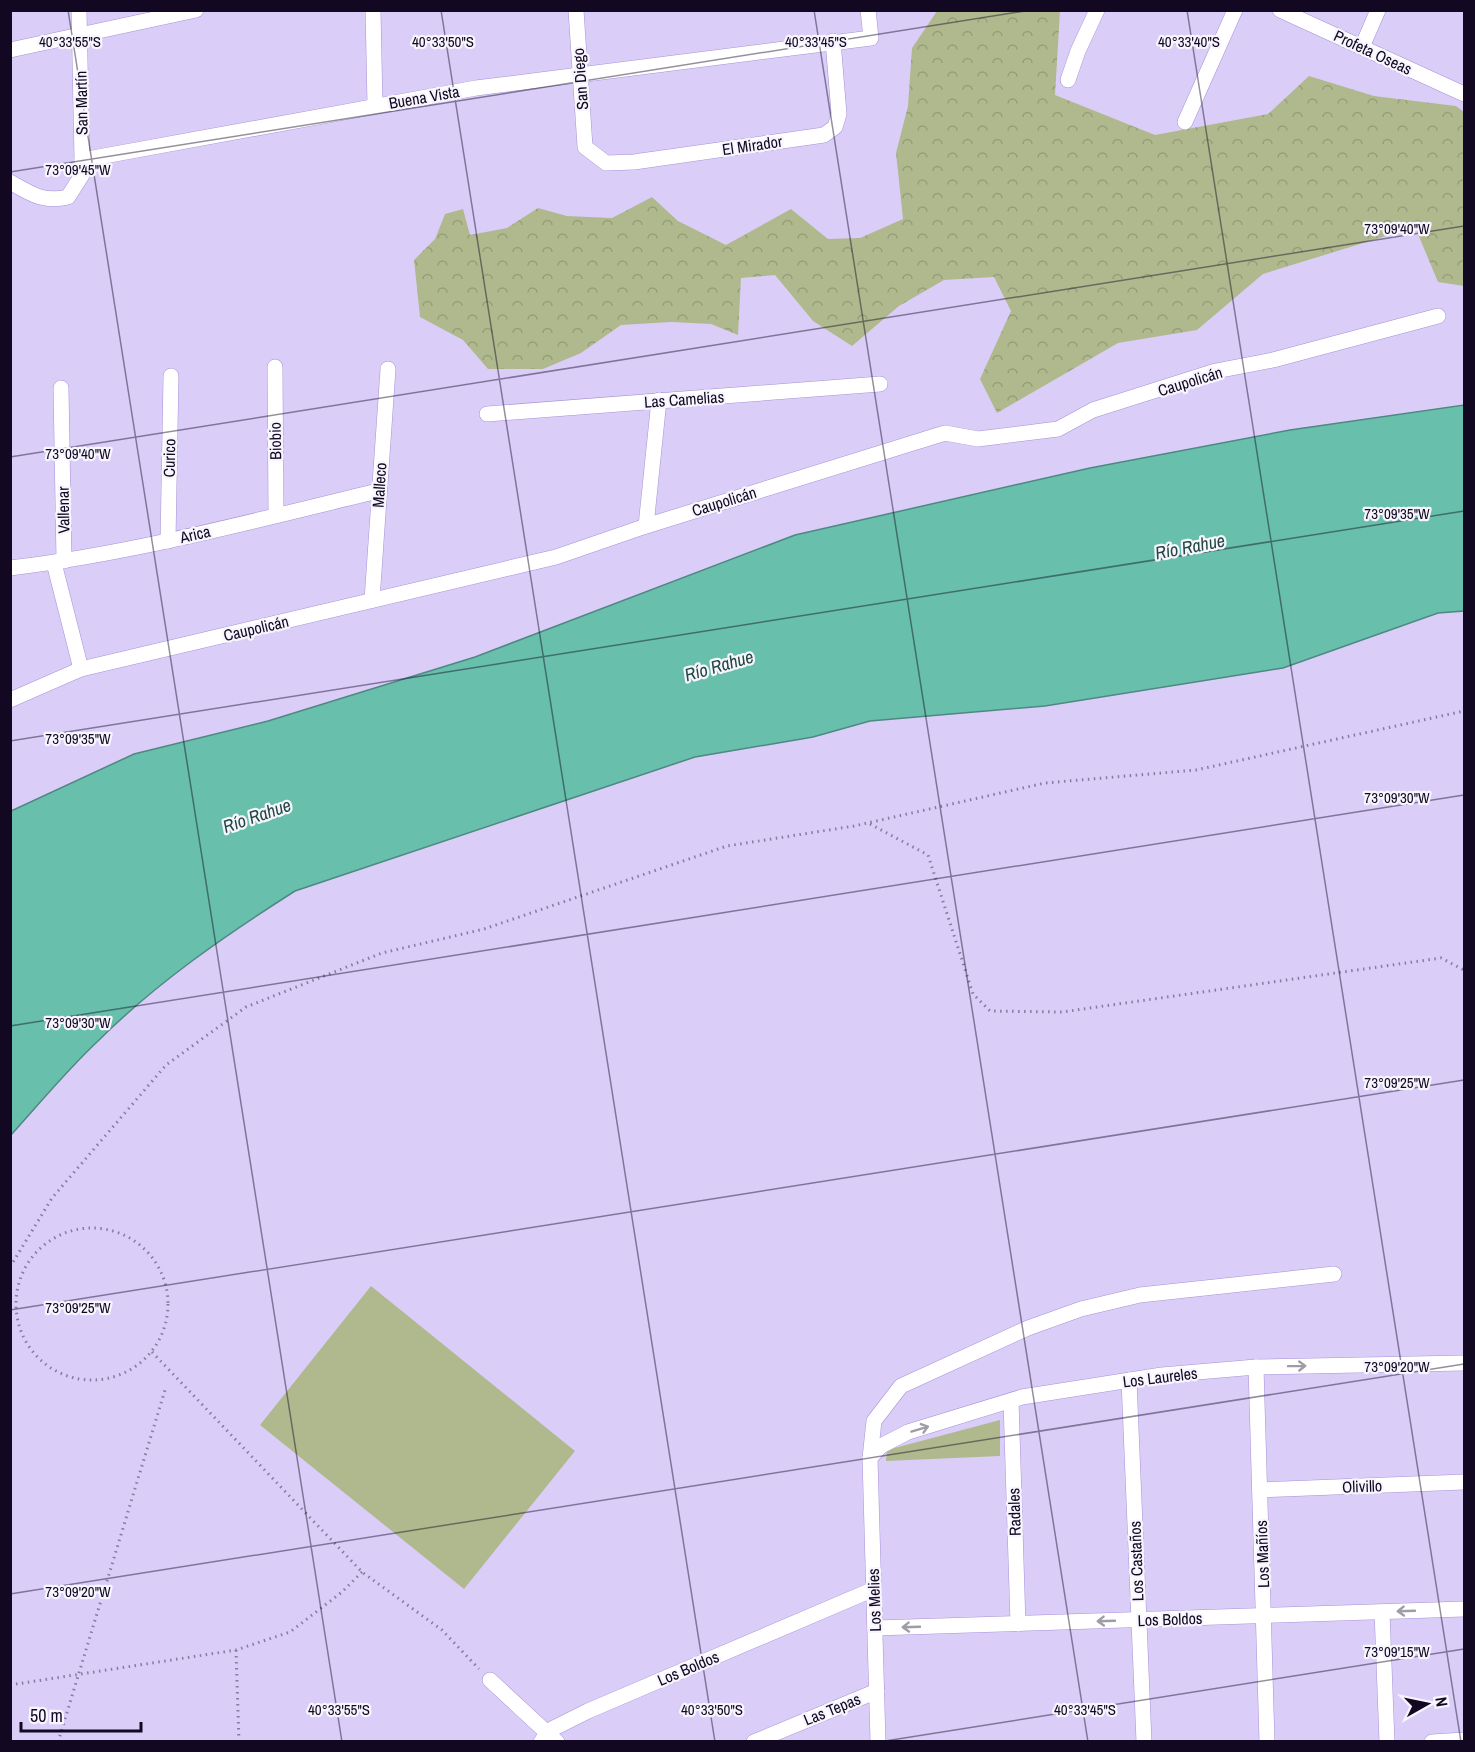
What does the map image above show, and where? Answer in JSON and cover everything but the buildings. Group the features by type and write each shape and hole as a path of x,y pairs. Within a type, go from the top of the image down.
{"street":[{"name":"San Martín","path":"79,10 82,160"},
{"path":"10,50 196,10"},
{"path":"373,10 375,105"},
{"name":"San Diego","path":"576,10 585,147"},
{"name":"Buena Vista","path":"82,160 476,88 580,77 833,41 871,38 868,10"},
{"path":"1068,80 1078,51 1097,10"},
{"path":"1185,122 1235,10"},
{"name":"Profeta Oseas","path":"1280,10 1464,94"},
{"path":"1362,48 1378,10"},
{"name":"El Mirador","path":"585,147 606,163 634,162 824,135 835,127 839,114 833,41"},
{"path":"10,182 39,199 54,200 68,197 82,175 82,160"},
{"name":"Caupolicán","path":"10,700 81,669 556,557 646,526 945,433 978,439 1058,429 1093,410 1216,371 1273,360 1438,316"},
{"name":"Biobio","path":"275,367 276,516"},
{"name":"Malleco","path":"372,600 388,369"},
{"name":"Curico","path":"168,541 171,376"},
{"name":"Las Camelias","path":"487,414 880,384"},
{"name":"Vallenar","path":"61,388 59,562 81,669"},
{"path":"646,526 659,400"},
{"name":"Arica","path":"10,568 59,562 168,541 378,491"},
{"name":"Los Melies","path":"878,1742 870,1458 874,1421 885,1403 901,1386 1028,1328 1081,1309 1140,1295 1334,1274"},
{"name":"Los Laureles","path":"870,1458 880,1446 908,1432 1011,1401 1129,1380 1256,1367 1464,1363"},
{"name":"Los Mañíos","path":"1256,1367 1267,1742"},
{"name":"Los Castaños","path":"1129,1380 1144,1742"},
{"name":"Radales","path":"1011,1401 1018,1624"},
{"name":"Olivillo","path":"1260,1490 1464,1482"},
{"name":"Los Boldos","path":"548,1738 588,1711 874,1589"},
{"name":"Los Boldos","path":"875,1629 1464,1610"},
{"path":"1382,1612 1387,1742"},
{"path":"490,1680 548,1738"},
{"name":"Las Tepas","path":"754,1742 877,1691"},
{"path":"1432,1742 1464,1740"}],"path":[{"path":"10,1267 52,1198 166,1065 246,1007 382,953 484,930 727,846 868,823 1045,783 1196,770 1464,711"},
{"path":"868,823 928,855 973,994 990,1011 1062,1011 1441,958 1464,970"},
{"path":"94,1227 120,1233 150,1253 166,1285 169,1306 164,1332 152,1352 122,1375 96,1381 70,1378 41,1361 22,1335 16,1312 18,1285 30,1260 53,1238 79,1228 94,1227"},
{"path":"152,1352 362,1572 442,1630 490,1680"},
{"path":"58,1742 165,1390"},
{"path":"10,1685 236,1650 290,1632 342,1592 362,1572"},
{"path":"236,1650 239,1742"}],"green space":[{"path":"937,11 1060,11 1055,95 1155,135 1268,114 1309,76 1374,96 1456,106 1464,112 1464,286 1438,282 1415,227 1263,274 1197,330 1118,343 997,413 980,379 1011,311 994,277 944,280 899,306 852,346 813,321 775,275 741,278 738,335 711,324 671,322 621,325 581,353 543,369 488,369 463,340 420,317 414,260 435,239 445,214 463,209 470,235 507,228 538,208 567,216 612,218 652,197 678,221 726,245 791,209 828,239 860,238 903,219 896,153 908,106 912,48"},
{"path":"371,1286 575,1451 464,1589 260,1425"},
{"path":"1000,1420 1000,1456 886,1461 887,1450"}],"water":[{"name":"Río Rahue","path":"1464,405 1464,611 1438,613 1283,668 1045,706 870,721 813,737 695,757 295,891 243,925 144,999 75,1063 11,1135 11,811 134,754 268,721 475,657 795,535 1090,468 1290,430"}]}
